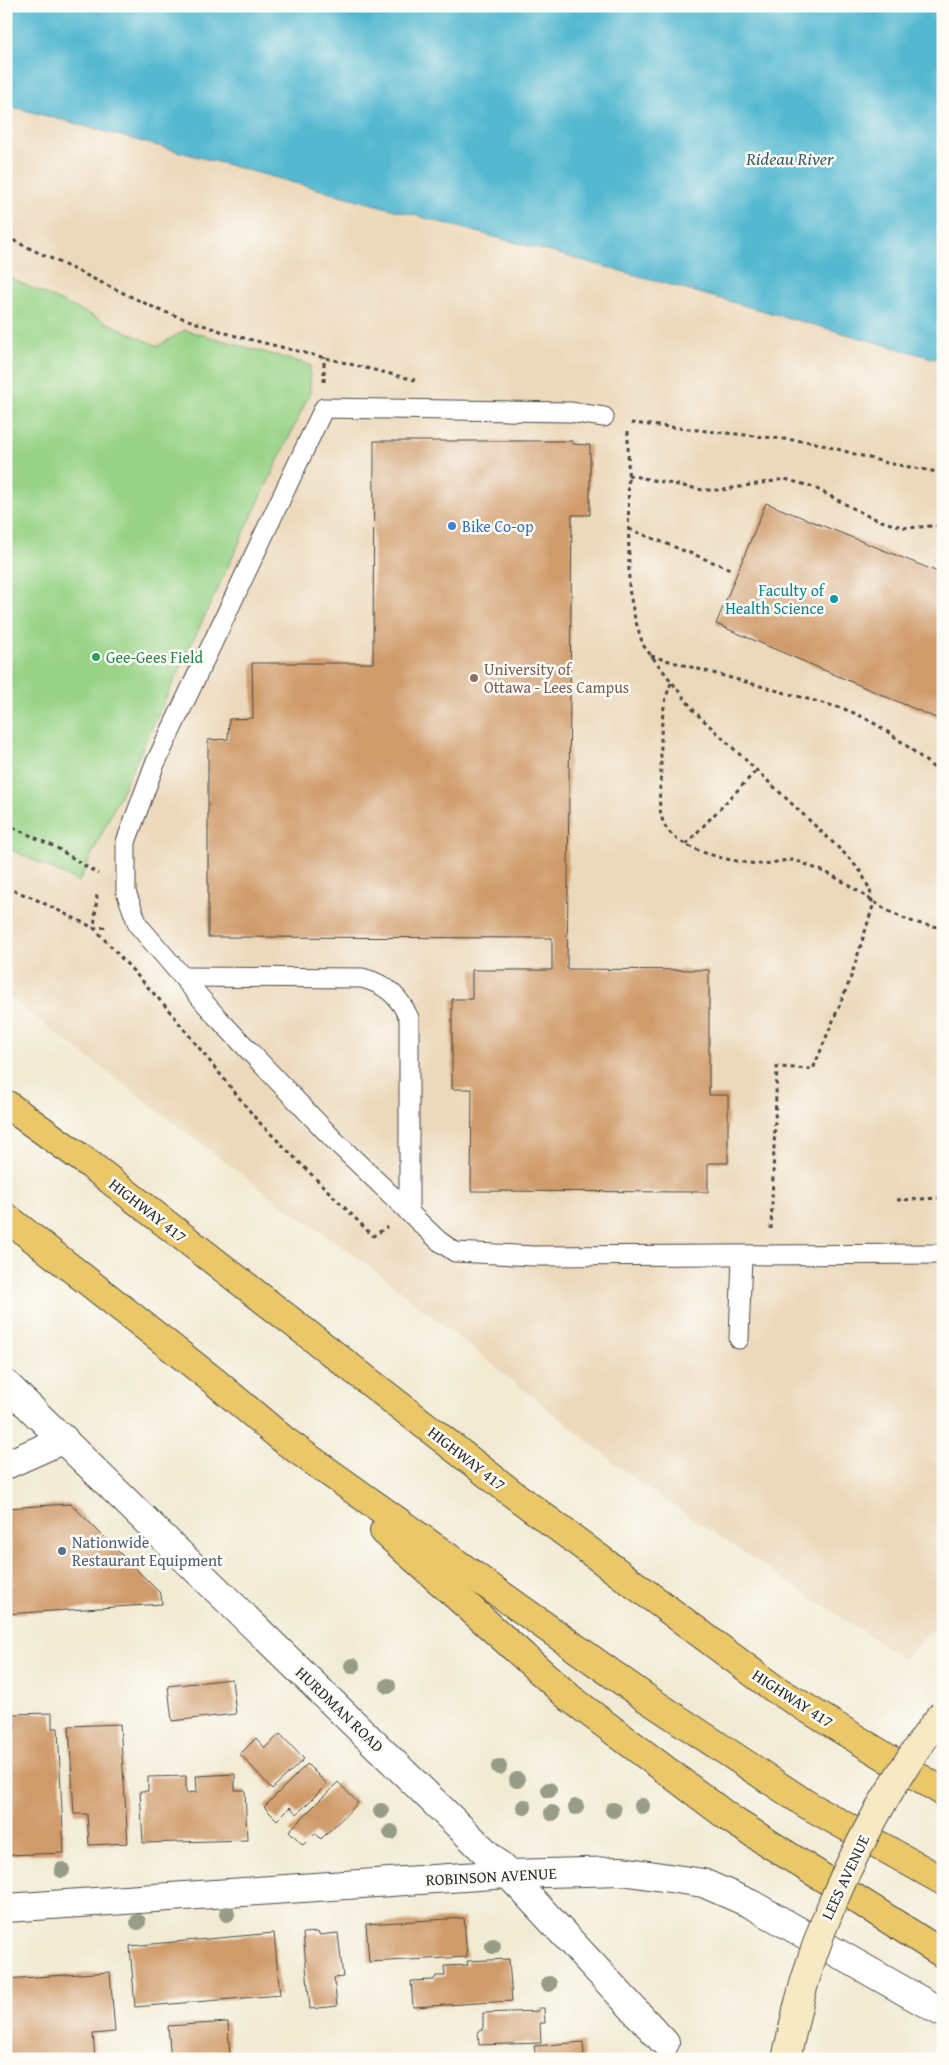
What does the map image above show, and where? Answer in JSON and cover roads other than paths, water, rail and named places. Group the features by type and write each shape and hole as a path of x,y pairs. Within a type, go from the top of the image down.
{"highway":[{"name":"HIGHWAY 417","path":"6,1104 92,1166 513,1494 772,1687 943,1792"},
{"path":"6,1217 214,1381 285,1442 570,1698 732,1820 943,1954"},
{"path":"285,1442 654,1704 806,1804 943,1881"}],"main road":[{"name":"LEES AVENUE","path":"786,2059 816,1941 829,1907 857,1847 912,1755 943,1713"}],"street":[{"name":"HURDMAN ROAD","path":"6,1384 508,1874 665,2044"},
{"path":"6,1465 64,1439"},
{"name":"ROBINSON AVENUE","path":"6,1908 508,1874 622,1871 703,1883 750,1904 943,2013"}],"lane":[{"path":"604,417 570,412 324,408 158,757 139,803 126,842 126,892 138,925 216,1016 334,1140 447,1248 456,1252 534,1256 943,1254"},
{"path":"182,977 362,978 378,982 390,990 403,1005 409,1018 409,1213"},
{"path":"739,1339 742,1256"}],"water":[{"name":"Rideau River","path":"6,6 943,6 943,361 599,265 6,105"}],"place":[{"name":"Bike Co-op","path":"452,526"},
{"name":"Faculty of Health Science","path":"834,599"},
{"name":"Gee-Gees Field","path":"96,657"},
{"name":"University of Ottawa - Lees Campus","path":"474,678"},
{"name":"Nationwide Restaurant Equipment","path":"62,1551"}]}
